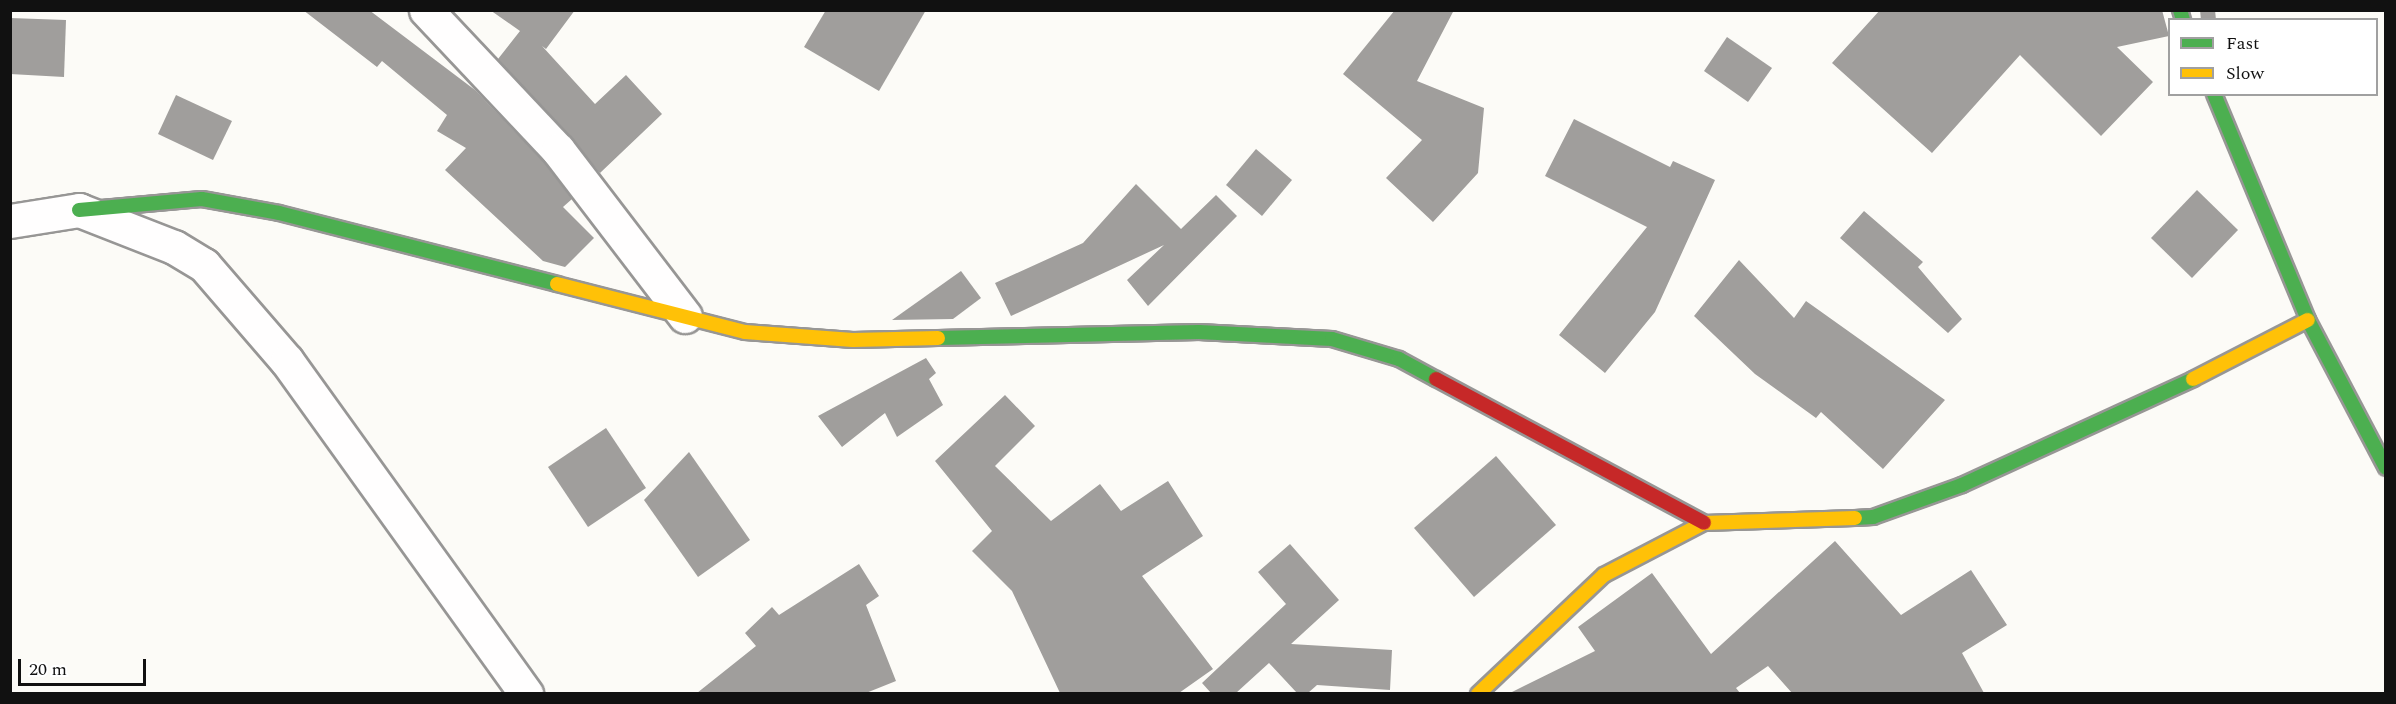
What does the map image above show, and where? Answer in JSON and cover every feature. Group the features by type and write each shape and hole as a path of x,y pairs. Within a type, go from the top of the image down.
{"street":[{"path":"426,10 558,150 685,316"},
{"path":"2215,96 2308,320 2385,468"},
{"path":"10,221 79,210 202,199 279,213 368,240 745,332 853,340 1199,332 1332,339 1399,359 1704,523"},
{"path":"79,210 174,247 204,265 287,361 526,693"},
{"path":"1478,693 1604,575 1704,523 1873,517 1962,485 2151,402 2308,320"}],"building":[{"path":"303,10 369,10 475,90 544,162 572,199 563,207 594,238 565,267 543,261 445,170 466,148 437,131 447,115 382,61 377,67"},
{"path":"490,10 575,10 546,49 542,46 595,104 626,75 662,114 600,173 498,59 520,31"},
{"path":"826,10 926,10 879,91 804,47"},
{"path":"1395,10 1454,10 1417,81 1484,108 1478,173 1433,222 1386,178 1422,140 1343,74"},
{"path":"1880,10 2162,10 2168,32 2168,36 2117,47 2153,82 2101,136 2020,55 1932,153 1832,63"},
{"path":"2200,10 2215,10 2216,18 2201,18"},
{"path":"10,18 66,20 64,77 10,74"},
{"path":"1727,37 1772,68 1748,102 1704,71"},
{"path":"176,95 232,121 213,160 158,134"},
{"path":"1574,119 1670,167 1673,161 1715,180 1655,312 1605,373 1559,335 1647,227 1545,176"},
{"path":"1256,149 1292,180 1262,216 1226,185"},
{"path":"1136,184 1181,229 1216,195 1237,216 1148,306 1127,280 1164,245 1011,316 995,283 1083,243"},
{"path":"2197,190 2238,230 2192,278 2151,238"},
{"path":"1864,211 1923,262 1918,267 1962,319 1948,333 1840,238"},
{"path":"1739,260 1794,318 1806,301 1945,400 1883,469 1821,412 1816,418 1755,374 1694,316"},
{"path":"961,271 981,298 953,319 892,320"},
{"path":"926,358 936,373 929,379 943,405 897,437 885,413 842,447 818,416"},
{"path":"1005,395 1035,426 995,466 1051,521 1100,484 1121,511 1168,481 1203,536 1142,576 1213,669 1179,693 1060,693 1012,591 972,551 992,531 935,461"},
{"path":"606,428 646,488 588,527 548,467"},
{"path":"689,452 750,540 698,577 644,500"},
{"path":"1496,456 1556,525 1474,597 1414,528"},
{"path":"1835,541 1901,615 1971,570 2007,625 1962,653 1984,693 1792,693 1768,666 1736,688 1740,693 1510,693 1595,651 1578,627 1652,573 1711,654"},
{"path":"1290,544 1339,600 1291,644 1392,650 1390,690 1317,685 1308,693 1297,693 1269,663 1236,693 1211,693 1202,683 1286,604 1258,572"},
{"path":"859,564 879,596 866,605 896,681 866,693 697,693 756,646 745,633 772,607 779,615"}],"traffic: fast":[{"path":"2180,10 2182,18"},
{"path":"2215,96 2308,320 2386,468"},
{"path":"79,210 202,199 279,213 557,284"},
{"path":"938,338 1199,332 1332,339 1399,359 1436,379"},
{"path":"1855,518 1873,517 1962,485 2193,379"}],"traffic: slow":[{"path":"557,284 745,332 853,340 938,338"},
{"path":"2193,379 2308,320"},
{"path":"1478,694 1604,575 1704,523 1855,518"}],"traffic: jam":[{"path":"1436,379 1704,523"}]}
